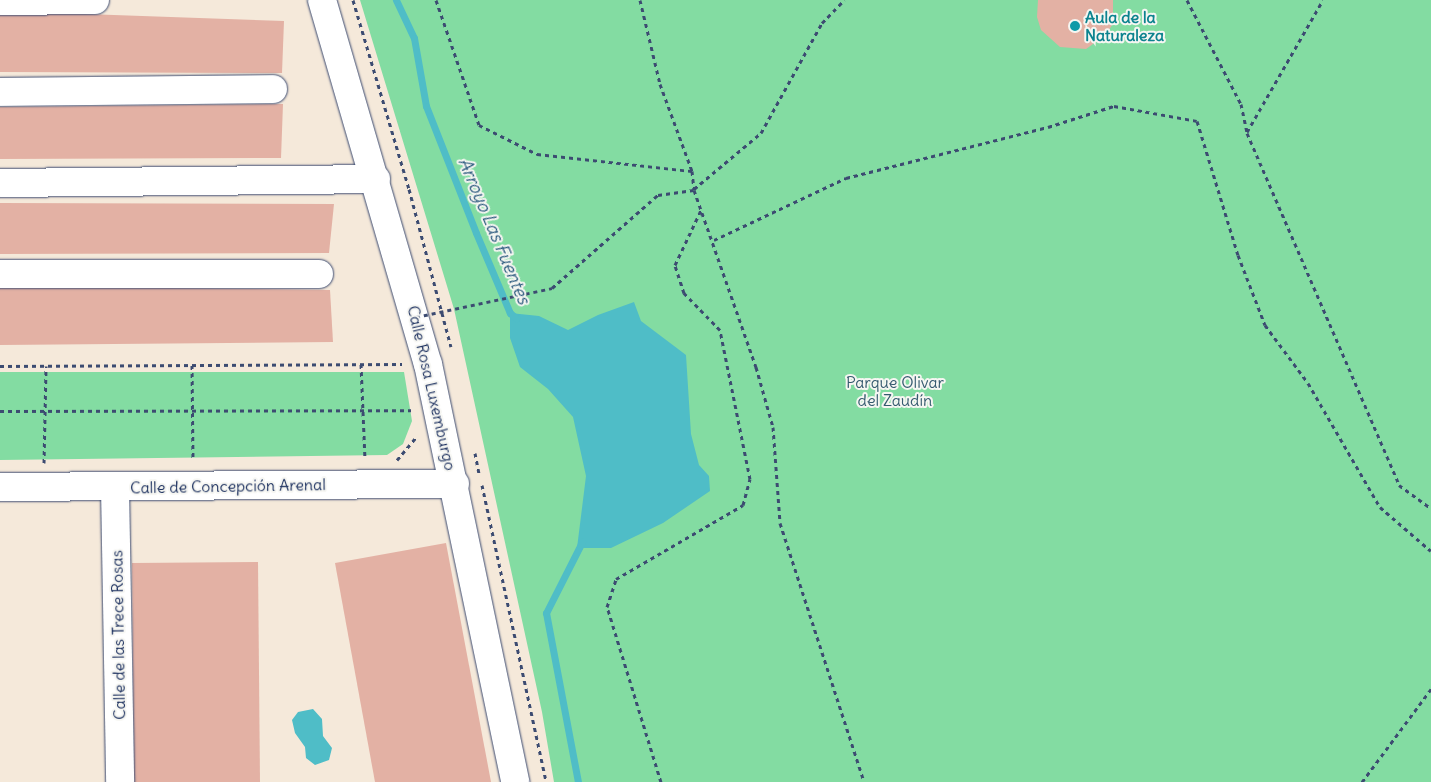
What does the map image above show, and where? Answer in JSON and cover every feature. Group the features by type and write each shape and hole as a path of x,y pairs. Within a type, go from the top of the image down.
{"street":[{"path":"0,2 95,0"},
{"name":"Calle Rosa Luxemburgo","path":"322,0 416,316 428,364 455,484 515,782"},
{"path":"0,92 273,89"},
{"path":"0,183 376,180"},
{"path":"0,274 319,274"},
{"name":"Calle de Concepción Arenal","path":"0,487 455,484"},
{"name":"Calle de las Trece Rosas","path":"115,487 120,782"}],"path":[{"path":"436,0 479,125 538,154 692,171"},
{"path":"640,0 660,84 692,171 694,190 714,240 774,427 780,524 864,782"},
{"path":"416,316 552,288 658,195 694,190 761,133 822,23 844,0"},
{"path":"1187,0 1241,104 1247,133 1399,485 1431,508"},
{"path":"1247,133 1323,0"},
{"path":"714,240 846,178 1048,127 1114,106 1197,121 1238,254 1266,325 1308,383 1380,507 1431,551"},
{"path":"661,782 607,607 616,579 743,505 750,479 720,330 684,293 675,265 702,209"},
{"path":"361,364 365,467"},
{"path":"0,366 428,364"},
{"path":"192,365 193,466"},
{"path":"44,466 46,366"},
{"path":"0,411 417,410"},
{"path":"388,462 396,460 418,433"},
{"path":"35,467 54,466"},
{"path":"1362,782 1431,689"}],"green space":[{"name":"Parque Olivar del Zaudín","path":"360,0 1431,0 1431,782 554,782 542,712 454,309"},
{"path":"0,372 404,372 412,421 403,444 387,455 0,460"}],"water":[{"path":"634,302 641,321 686,355 691,434 699,465 709,476 710,491 663,523 611,548 577,548 586,476 573,417 548,389 520,367 510,338 510,313 539,316 568,330 598,315"},
{"path":"313,709 322,719 323,736 332,748 329,760 315,765 306,758 305,747 295,733 292,720 298,712"}],"building":[{"name":"Aula de la Naturaleza","path":"1038,0 1113,0 1113,23 1107,34 1086,49 1060,47 1041,30 1037,17"},
{"path":"0,11 284,21 282,73 0,72"},
{"path":"283,104 281,158 0,159 0,107"},
{"path":"0,203 334,204 329,253 0,254"},
{"path":"0,286 330,290 333,342 0,345"},
{"path":"446,543 491,782 375,782 335,563"},
{"path":"258,562 260,782 134,782 132,563"}],"waterway":[{"name":"Arroyo Las Fuentes","path":"396,0 414,38 426,106 476,233 510,313 516,318"},
{"name":"Arroyo Las Fuentes","path":"578,782 546,613 582,542"}],"place":[{"name":"Aula de la Naturaleza","path":"1075,26"}]}
